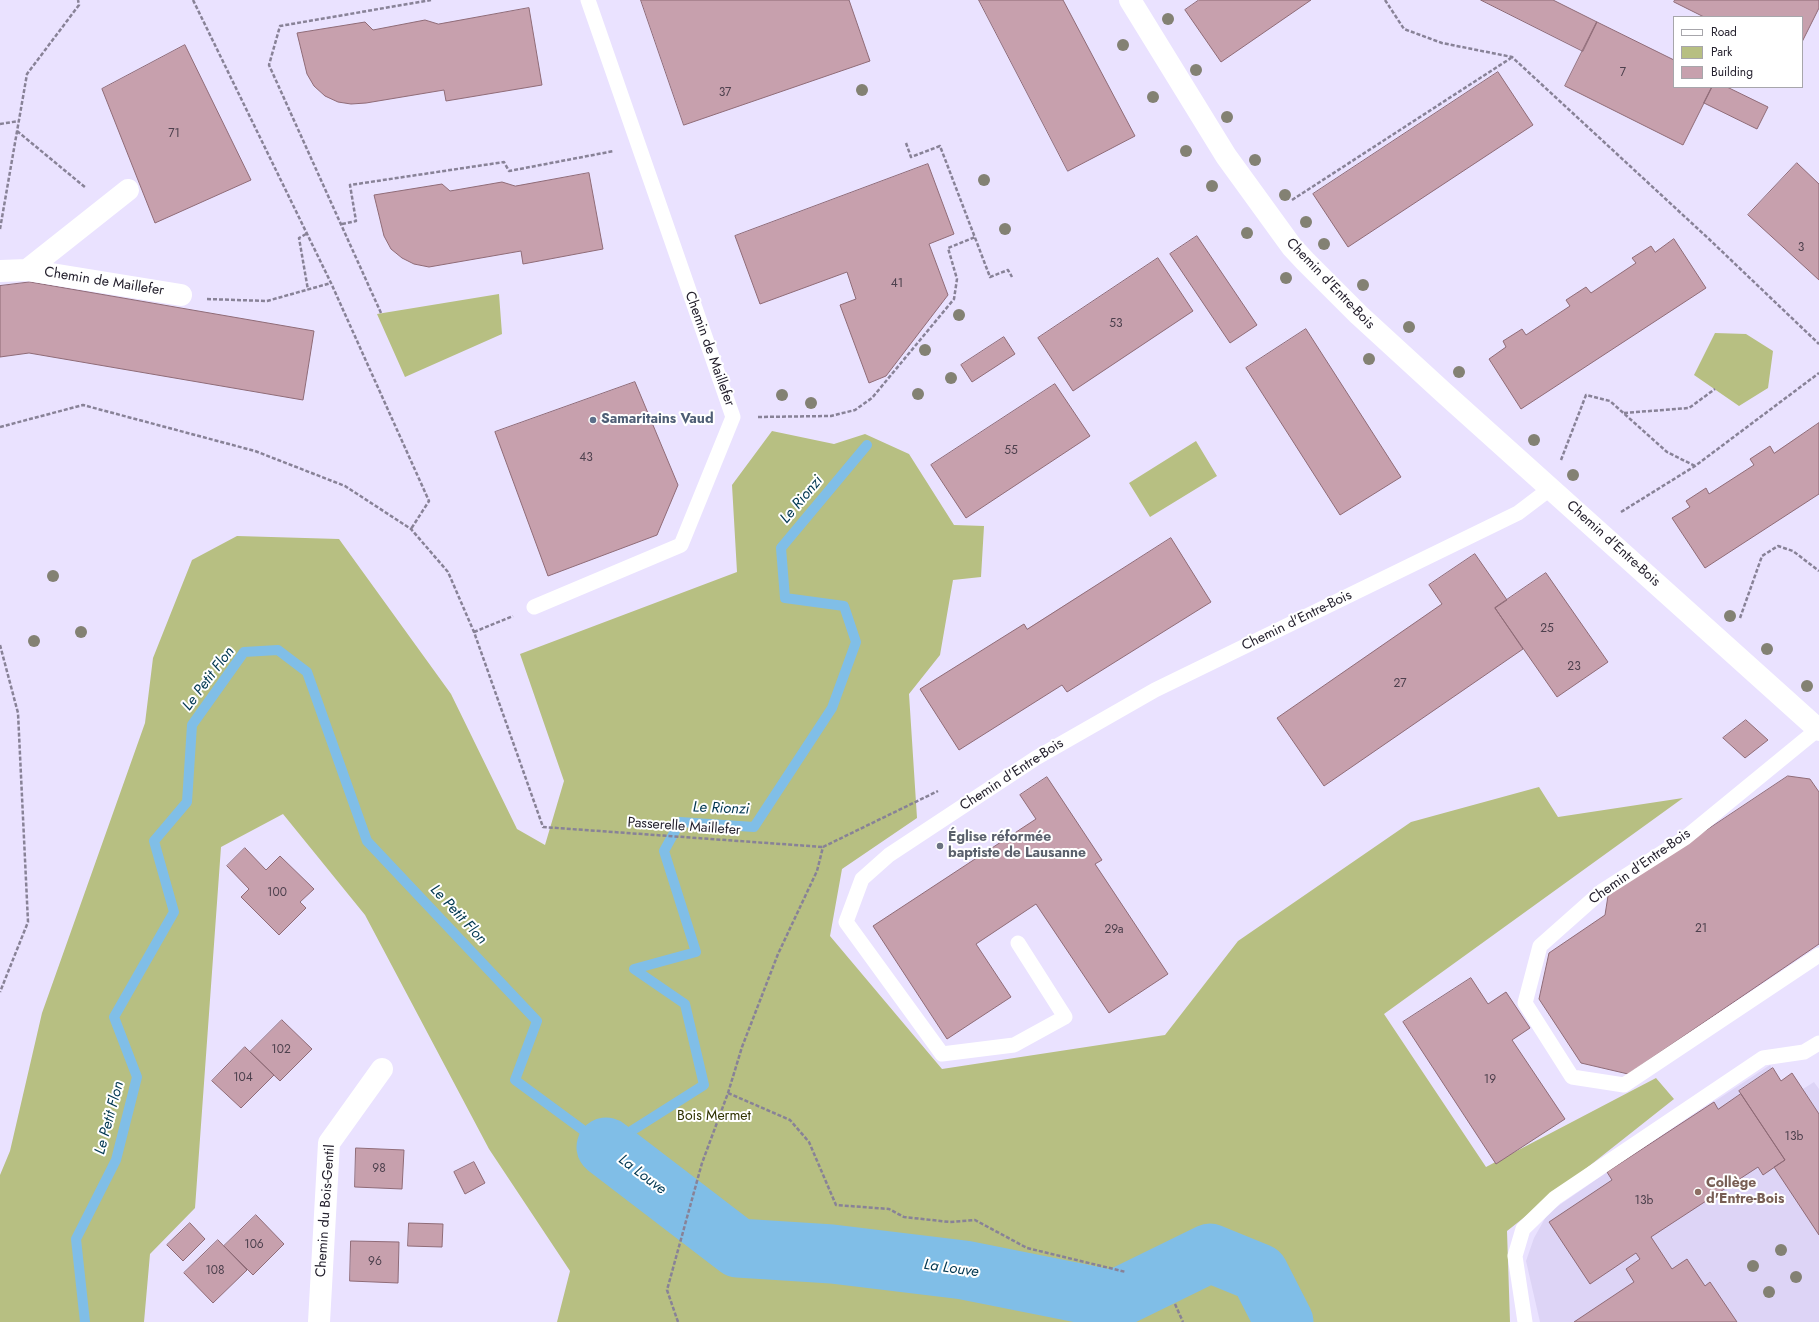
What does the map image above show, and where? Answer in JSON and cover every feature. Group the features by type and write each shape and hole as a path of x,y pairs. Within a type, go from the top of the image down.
{"street":[{"name":"Chemin d'Entre-Bois","path":"1130,0 1226,156 1292,247 1359,316 1819,730"},
{"name":"Chemin de Maillefer","path":"27,270 128,190"},
{"name":"Chemin de Maillefer","path":"0,271 27,270 181,295"},
{"name":"Chemin du Bois-Gentil","path":"319,1322 329,1143 382,1069"}],"lane":[{"name":"Chemin de Maillefer","path":"534,607 681,545 733,417 588,0"},
{"name":"Chemin d'Entre-Bois","path":"1018,943 1064,1018 1014,1045 942,1054 846,922 862,879 867,874 889,856 1036,758 1156,690 1518,513 1551,488"},
{"name":"Chemin d'Entre-Bois","path":"1819,730 1685,838 1602,891 1540,946 1525,1003 1572,1077 1624,1085 1819,955"},
{"path":"1525,1322 1515,1256 1523,1229 1544,1208 1555,1198 1763,1058 1804,1052 1819,1043"}],"path":[{"path":"0,229 27,74 79,5 78,0"},
{"path":"193,0 331,283 429,501 411,529"},
{"path":"381,313 269,65 280,26 431,0"},
{"path":"1385,0 1404,29 1442,43 1512,57 1710,240 1819,344"},
{"path":"1292,200 1512,57"},
{"path":"0,124 19,121"},
{"path":"17,130 107,206"},
{"path":"906,142 911,157 940,146 990,277 1008,270 1012,277"},
{"path":"342,224 356,221 350,186 504,162 509,171 638,146"},
{"path":"306,234 299,238 308,290"},
{"path":"733,417 831,416 855,410 872,398 954,299 957,279 948,248 975,237"},
{"path":"181,295 201,298 267,301 331,283"},
{"path":"1621,512 1695,466 1819,373"},
{"path":"1623,414 1689,408 1715,389"},
{"path":"1562,460 1586,395 1610,401 1667,452 1695,466"},
{"path":"0,428 83,405 255,451 345,486 411,529 448,572 474,632 534,607"},
{"path":"1740,618 1762,556 1778,546 1793,551 1819,571"},
{"name":"Passerelle Maillefer","path":"474,632 543,827 823,847 817,871 778,954 742,1047 728,1093"},
{"path":"0,645 18,713 28,922 0,992"},
{"path":"678,1322 667,1290 702,1163 728,1093 790,1120 809,1142 836,1205 889,1209 904,1217 950,1222 975,1220 1027,1248 1126,1272"},
{"path":"1175,1304 1183,1322"}],"shaded area":[{"name":"Collège d'Entre-Bois","path":"1770,1065 1781,1081 1792,1073 1803,1089 1814,1082 1819,1089 1819,1322 1540,1322 1526,1261 1534,1238 1548,1213 1607,1172"}],"green space":[{"path":"499,294 502,334 405,377 377,314"},
{"path":"1715,333 1746,334 1773,351 1768,388 1739,406 1694,375"},
{"name":"Bois Mermet","path":"772,431 834,444 865,434 909,454 954,525 984,526 981,577 953,580 940,655 909,694 917,818 842,869 830,936 942,1069 1165,1035 1238,941 1411,822 1539,787 1558,817 1683,798 1384,1014 1486,1167 1656,1078 1674,1099 1507,1231 1510,1322 557,1322 570,1271 489,1149 365,915 283,814 221,847 195,1208 150,1254 144,1322 0,1322 0,1175 10,1151 42,1013 145,723 153,658 192,560 237,536 339,539 451,694 517,829 545,845 564,781 520,654 737,572 732,485"},
{"path":"1196,441 1217,476 1150,517 1129,483"}],"building":[{"path":"641,0 849,0 870,61 684,125"},
{"path":"979,0 1063,0 1135,136 1068,171"},
{"path":"1199,0 1311,0 1221,62 1185,10"},
{"path":"1481,0 1553,0 1597,22 1583,51"},
{"path":"1675,0 1819,0 1819,8 1803,40 1803,16 1702,16 1674,2"},
{"path":"529,8 542,85 446,101 444,90 366,103 351,104 338,102 325,96 314,86 307,74 297,33 365,22 373,30 425,20 438,24"},
{"path":"1597,22 1673,60 1673,88 1712,88 1683,145 1565,86"},
{"path":"185,45 251,180 155,223 102,89"},
{"path":"1498,72 1533,125 1348,247 1313,194"},
{"path":"1712,88 1729,88 1768,107 1757,129 1704,103"},
{"path":"1797,163 1819,184 1819,280 1748,215"},
{"path":"928,164 954,234 929,244 948,295 886,376 869,383 840,305 856,299 847,272 760,304 735,236"},
{"path":"589,173 603,249 523,264 521,251 429,267 414,264 402,258 391,249 384,236 374,195 442,184 450,191 502,182 515,186"},
{"path":"1197,236 1257,325 1230,343 1170,254"},
{"path":"1674,239 1706,288 1521,409 1489,359 1506,347 1503,341 1522,329 1526,335 1570,306 1566,300 1586,287 1591,293 1636,263 1632,258 1651,246 1655,252"},
{"path":"1158,258 1193,311 1073,391 1038,338"},
{"path":"30,282 314,331 303,400 29,353 0,357 0,286"},
{"path":"1306,329 1401,477 1340,515 1246,368"},
{"path":"1004,337 1015,354 972,382 961,365"},
{"path":"635,382 678,485 657,535 548,576 495,432"},
{"path":"1055,384 1090,436 966,518 931,465"},
{"path":"1819,423 1819,494 1705,568 1672,518 1690,507 1686,501 1706,488 1709,494 1754,465 1750,459 1770,446 1774,453"},
{"path":"1171,538 1211,602 1067,692 1062,685 959,750 920,689 1024,624 1027,629"},
{"path":"1475,554 1507,600 1495,608 1523,649 1324,786 1277,718 1442,604 1429,585"},
{"path":"1546,573 1608,662 1557,697 1495,608"},
{"path":"1746,720 1768,740 1745,758 1723,738"},
{"path":"1788,776 1810,779 1819,792 1819,944 1628,1074 1581,1063 1539,999 1549,953 1605,915 1608,896"},
{"path":"1047,777 1102,860 1095,864 1168,974 1109,1013 1036,904 976,944 1011,997 947,1039 873,926 1036,819 1020,795"},
{"path":"245,848 266,870 280,856 314,889 300,902 306,908 279,935 241,897 249,889 227,866"},
{"path":"1471,978 1488,1004 1506,992 1530,1028 1512,1040 1565,1119 1496,1164 1403,1022"},
{"path":"282,1020 312,1049 280,1081 250,1052"},
{"path":"245,1047 274,1075 241,1108 212,1081"},
{"path":"1773,1068 1781,1081 1792,1073 1819,1114 1819,1235 1774,1167 1785,1160 1739,1091"},
{"path":"1741,1094 1785,1160 1763,1175 1758,1167 1651,1237 1672,1269 1687,1259 1705,1286 1710,1282 1737,1322 1574,1322 1634,1282 1626,1269 1640,1259 1636,1253 1590,1284 1549,1222 1612,1180 1607,1172 1714,1102 1718,1109"},
{"path":"356,1148 404,1150 402,1189 355,1187"},
{"path":"474,1162 485,1183 465,1194 454,1172"},
{"path":"256,1215 284,1244 253,1275 224,1246"},
{"path":"190,1223 205,1239 183,1261 167,1245"},
{"path":"409,1223 443,1224 442,1247 408,1246"},
{"path":"218,1240 247,1270 213,1303 184,1273"},
{"path":"351,1241 399,1242 398,1283 350,1281"}],"waterway":[{"name":"Le Petit Flon","path":"85,1322 76,1239 116,1160 137,1077 114,1017 174,912 154,841 187,802 192,725 244,652 278,650 307,672 367,841 537,1021 515,1080 606,1147 704,1085 685,1004 634,969 696,952 664,851 680,822 754,827 832,708 856,642 844,606 785,598 781,548 867,445"},
{"name":"La Louve","path":"606,1147 738,1248 832,1254 964,1270 1114,1300 1210,1253 1259,1273 1284,1322"}],"place":[{"name":"Samaritains Vaud","path":"593,420"},
{"name":"Église réformée baptiste de Lausanne","path":"940,846"},
{"name":"Collège d'Entre-Bois","path":"1698,1192"}],"water label":[{"name":"Le Rionzi","path":"802,500"},
{"name":"Le Rionzi","path":"721,809"}]}
